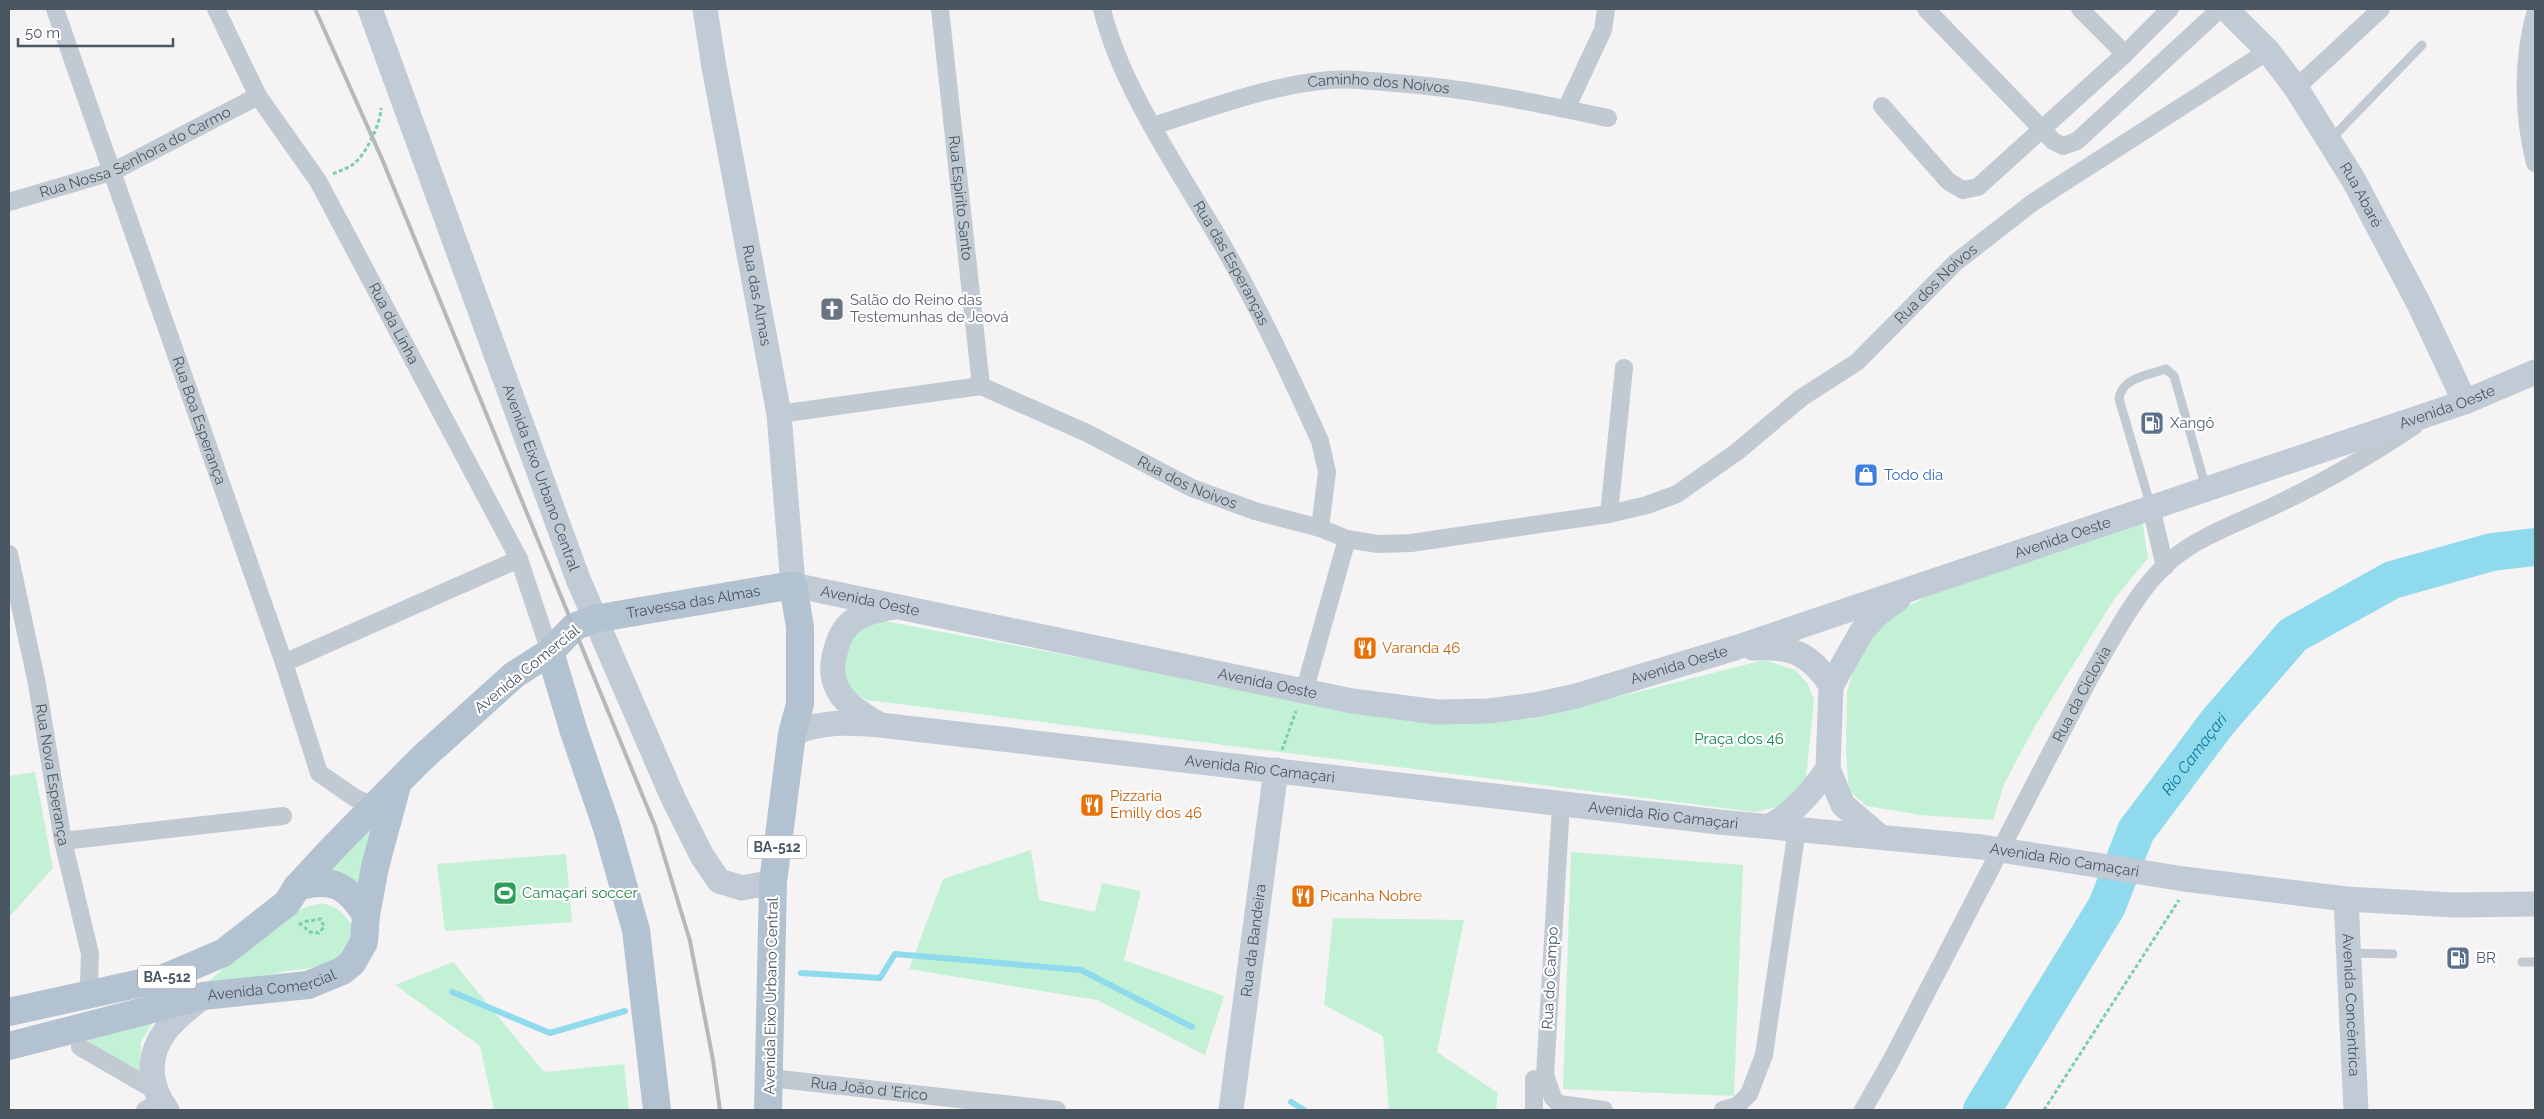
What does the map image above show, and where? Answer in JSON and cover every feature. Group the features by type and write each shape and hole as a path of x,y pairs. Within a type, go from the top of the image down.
{"main road":[{"name":"Travessa das Almas","path":"594,619 793,585"},
{"name":"Avenida Eixo Urbano Central","path":"768,1110 773,882 792,734 800,704 800,624 793,585"},
{"name":"Avenida Comercial","path":"9,1012 164,978 223,953 288,903 297,887 373,806 397,785 421,759 514,675 550,652 574,627 594,619"},
{"path":"550,652 574,732 608,828 636,930 657,1110"},
{"name":"Avenida Comercial","path":"9,1046 203,996 308,984 342,970 352,963 361,950 366,931 366,915 375,867 397,785"},
{"path":"297,887 320,882 341,887 356,900 366,915"}],"street":[{"name":"Rua Boa Esperança","path":"55,9 114,171 284,663 319,773 354,798 373,806"},
{"name":"Rua da Linha","path":"216,9 258,96 318,181 519,559 550,652"},
{"name":"Avenida Eixo Urbano Central","path":"370,9 594,619 673,798 711,872 719,881 742,888 773,882"},
{"name":"Rua das Almas","path":"705,9 714,67 779,414 793,585"},
{"name":"Rua Espirito Santo","path":"940,9 981,386"},
{"name":"Rua das Esperanças","path":"1102,9 1114,48 1154,126 1234,264 1320,441 1327,472 1320,528"},
{"path":"1566,109 1603,30 1606,9"},
{"path":"1926,9 2042,129 2058,144 2063,146 2077,141 2220,9"},
{"path":"2080,9 2124,54"},
{"path":"1882,106 1948,182 1963,190 1978,187 2124,54 2170,9"},
{"name":"Rua Abaré","path":"2226,9 2268,51 2296,88 2330,141 2388,243 2465,402"},
{"path":"2296,88 2381,9"},
{"path":"2535,14 2530,32 2527,87 2528,130 2535,163"},
{"name":"Rua dos Noivos","path":"981,386 1087,434 1192,488 1256,511 1320,528 1347,539 1378,544 1411,543 1609,514 1662,500 1677,494 1696,482 1738,451 1780,413 1857,362 1955,263 2032,203 2268,51"},
{"name":"Caminho dos Noivos","path":"1154,126 1234,101 1289,87 1332,80 1427,85 1477,92 1608,118"},
{"name":"Rua Nossa Senhora do Carmo","path":"9,202 114,171 258,96"},
{"path":"1609,514 1624,368"},
{"name":"Avenida Oeste","path":"793,585 1304,692 1437,712 1489,711 1535,705 1576,696 1735,648 2465,402 2535,372"},
{"path":"779,414 981,386"},
{"name":"Rua da Ciclovia","path":"1863,1110 1891,1061 2098,664 2140,598 2165,567 2197,543 2308,489 2367,456 2440,410"},
{"path":"2151,507 2165,567"},
{"path":"1304,692 1347,539"},
{"name":"Rua Nova Esperança","path":"9,554 37,684 63,840 90,954 89,981 86,995"},
{"path":"284,663 519,559"},
{"path":"1878,836 1843,805 1828,770 1831,686 1862,631 1878,614 1915,586"},
{"path":"880,724 850,706 840,695 831,674 832,661 843,631 852,621 866,613 898,606"},
{"path":"1735,648 1770,647 1792,650 1806,656 1821,669 1831,686"},
{"name":"Avenida Rio Camaçari","path":"792,734 814,726 842,722 880,724 1561,804 2000,849 2188,879 2346,899 2535,907"},
{"name":"Rua da Bandeira","path":"1231,1110 1276,770"},
{"path":"1770,826 1789,815 1812,791 1828,770"},
{"name":"Rua do Campo","path":"1561,804 1545,1075 1553,1098 1559,1104 1604,1110"},
{"path":"63,840 284,816"},
{"path":"1723,1110 1737,1106 1749,1094 1764,1055 1797,829"},
{"name":"Avenida Concêntrica","path":"2346,899 2356,1110"},
{"path":"157,1103 152,1061 156,1047 175,1019 203,996"},
{"path":"80,1047 157,1103"},
{"name":"Rua João d 'Erico","path":"770,1078 1058,1110"},
{"path":"1534,1079 1534,1110"}],"lane":[{"path":"2330,141 2422,45"},
{"path":"2151,507 2119,399 2120,390 2127,383 2166,369 2174,376 2206,488"},
{"path":"2349,953 2393,954"},
{"path":"2522,962 2535,962"}],"path":[{"path":"318,181 354,164 372,137 381,115 381,96 397,81"},
{"path":"1276,770 1304,692"},
{"path":"2044,1110 2188,879"},
{"path":"321,919 324,927 319,933 310,932 299,923 321,919"}],"green space":[{"path":"2142,520 2148,558 2115,598 2035,726 2004,784 1993,820 1921,815 1866,806 1849,790 1846,753 1847,692 1857,658 1891,615 1924,598"},
{"name":"Praça dos 46","path":"879,620 1424,722 1531,719 1764,660 1795,670 1808,684 1814,700 1805,786 1786,805 1755,812 867,700 852,691 847,683 846,657 852,640 861,627"},
{"path":"35,772 53,868 9,917 9,776"},
{"path":"392,790 363,915 321,883"},
{"path":"1031,850 1039,900 1095,912 1102,883 1141,891 1124,960 1224,996 1205,1055 1097,1000 909,969 943,879"},
{"path":"1571,852 1743,865 1734,1096 1563,1089"},
{"name":"Camaçari soccer","path":"566,854 572,922 445,931 437,864"},
{"path":"323,903 338,909 352,924 349,947 327,966 287,971 201,988 248,947 303,908"},
{"path":"1333,918 1464,920 1437,1052 1498,1093 1496,1110 1389,1110 1383,1036 1324,1005"},
{"path":"453,962 544,1072 624,1064 629,1110 494,1110 480,1046 395,985"},
{"path":"154,1021 141,1041 140,1080 85,1038"}],"waterway":[{"name":"Rio Camaçari","path":"1982,1110 2107,906 2136,831 2217,723 2293,635 2392,580 2492,552 2535,547"},
{"path":"801,973 880,978 895,954 1081,970 1192,1027"},
{"path":"452,992 550,1033 625,1011"},
{"path":"1291,1102 1304,1110"}],"railway":[{"path":"315,9 382,159 655,826 690,941 713,1060 720,1110"}],"place":[{"name":"Salão do Reino das Testemunhas de Jeová","path":"832,309"},
{"name":"Xangô","path":"2152,423"},
{"name":"Todo dia","path":"1866,475"},
{"name":"Varanda 46","path":"1365,648"},
{"name":"Pizzaria Emilly dos 46","path":"1092,805"},
{"name":"Camaçari soccer","path":"505,893"},
{"name":"Picanha Nobre","path":"1303,896"},
{"name":"BR","path":"2458,958"}]}
